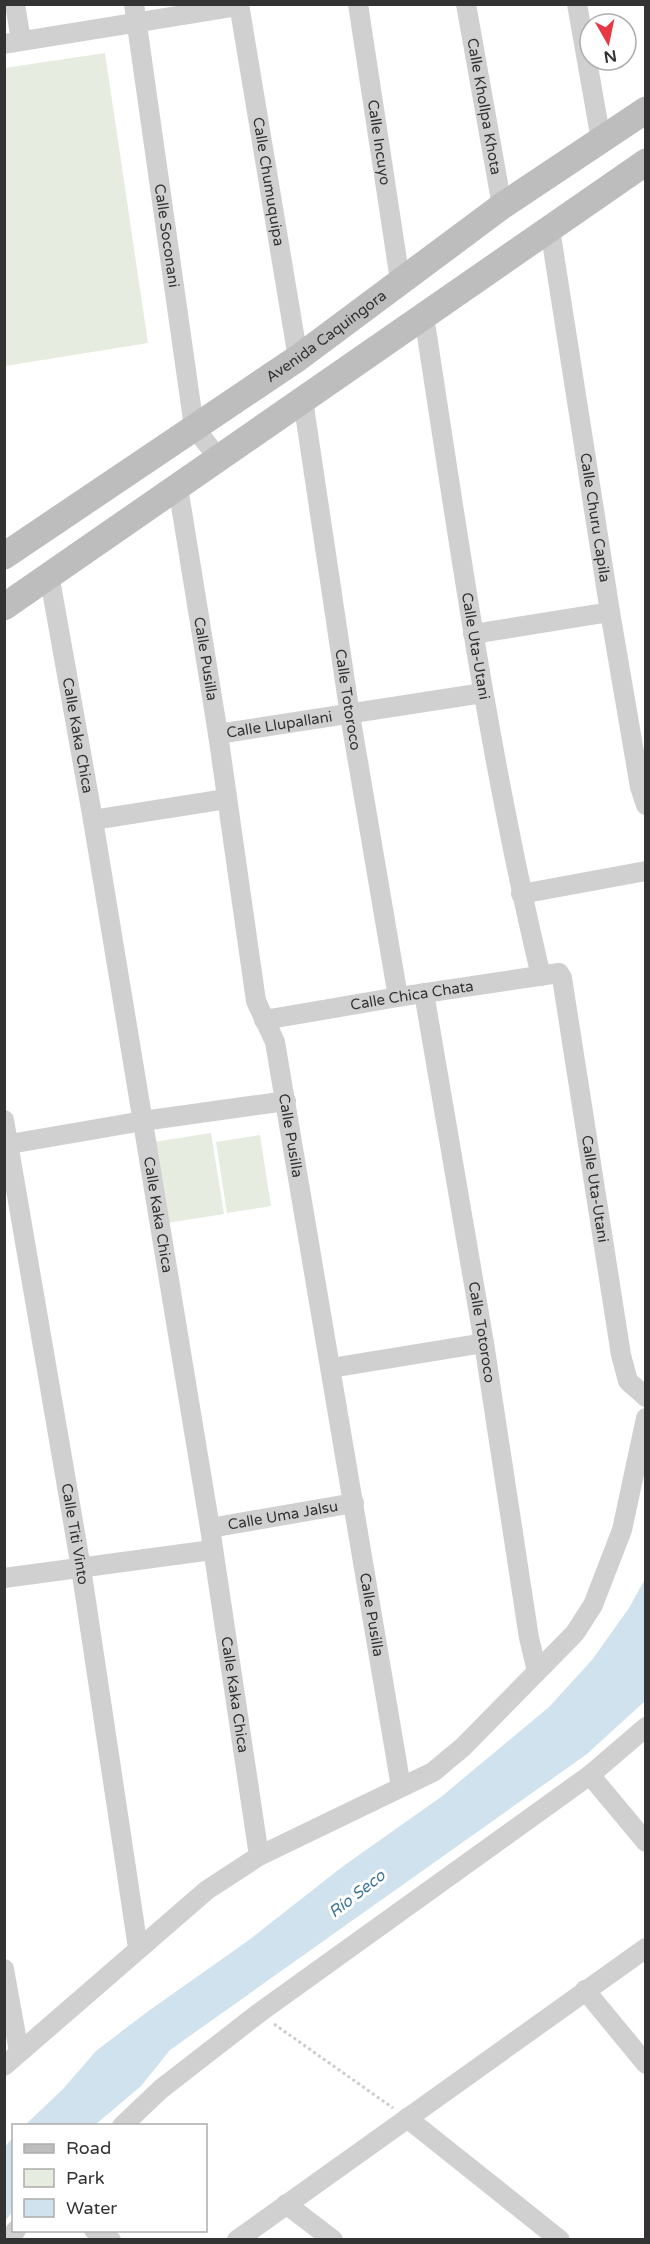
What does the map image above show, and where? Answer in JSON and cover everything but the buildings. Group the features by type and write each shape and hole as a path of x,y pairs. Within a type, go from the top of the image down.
{"street":[{"path":"15,4 13,43 135,14 239,5"},
{"name":"Calle Incuyo","path":"358,4 400,280"},
{"name":"Calle Khollpa Khota","path":"466,4 502,206"},
{"path":"577,4 601,140"},
{"name":"Calle Chumuquipa","path":"239,5 298,358"},
{"name":"Calle Soconani","path":"135,14 194,427 218,458"},
{"name":"Avenida Caquingora","path":"4,556 298,358 502,206 645,110"},
{"path":"4,607 645,162"},
{"name":"Calle Churu Capila","path":"550,229 610,612 644,793"},
{"name":"Calle Uta-Utani","path":"424,316 473,634 521,894 550,974 562,978 621,1355 627,1381 645,1397"},
{"name":"Calle Totoroco","path":"303,400 350,715 398,997"},
{"name":"Calle Pusilla","path":"178,487 218,734 256,1001 275,1042 286,1101 401,1787"},
{"name":"Calle Kaka Chica","path":"49,574 93,820 210,1528 259,1856"},
{"path":"473,634 610,612"},
{"name":"Calle Llupallani","path":"218,734 483,693"},
{"path":"93,820 226,799"},
{"path":"521,894 645,871"},
{"name":"Calle Chica Chata","path":"264,1020 550,974"},
{"name":"Calle Totoroco","path":"424,993 484,1343 529,1638 537,1671"},
{"path":"6,1145 143,1121 286,1101"},
{"name":"Calle Titi Vinto","path":"4,1120 6,1145 81,1568 138,1948"},
{"path":"331,1368 484,1343"},
{"path":"4,2066 207,1890 259,1856 433,1772 463,1747 575,1633 593,1605 622,1530 645,1418"},
{"name":"Calle Uma Jalsu","path":"210,1528 354,1503"},
{"path":"4,1578 212,1550"},
{"path":"124,2124 161,2088 259,2013 590,1775 645,1727"},
{"path":"590,1775 645,1842"},
{"path":"237,2240 645,1948"},
{"path":"4,1969 19,2052"},
{"path":"585,1990 645,2064"},
{"path":"407,2118 560,2240"},
{"path":"286,2204 333,2240"},
{"path":"97,2232 111,2240"}],"path":[{"path":"259,2013 407,2118"}],"green space":[{"path":"105,53 148,343 5,366 5,68"},
{"path":"211,1133 224,1214 154,1225 141,1144"},
{"path":"260,1135 271,1206 227,1213 216,1142"}],"water":[{"name":"Río Seco","path":"645,1579 645,1701 587,1754 170,2050 141,2086 96,2124 26,2124 63,2089 96,2051 249,1940 342,1867 441,1797 549,1707 592,1660 629,1608"},
{"path":"12,2138 12,2212 5,2221 5,2147"}]}
